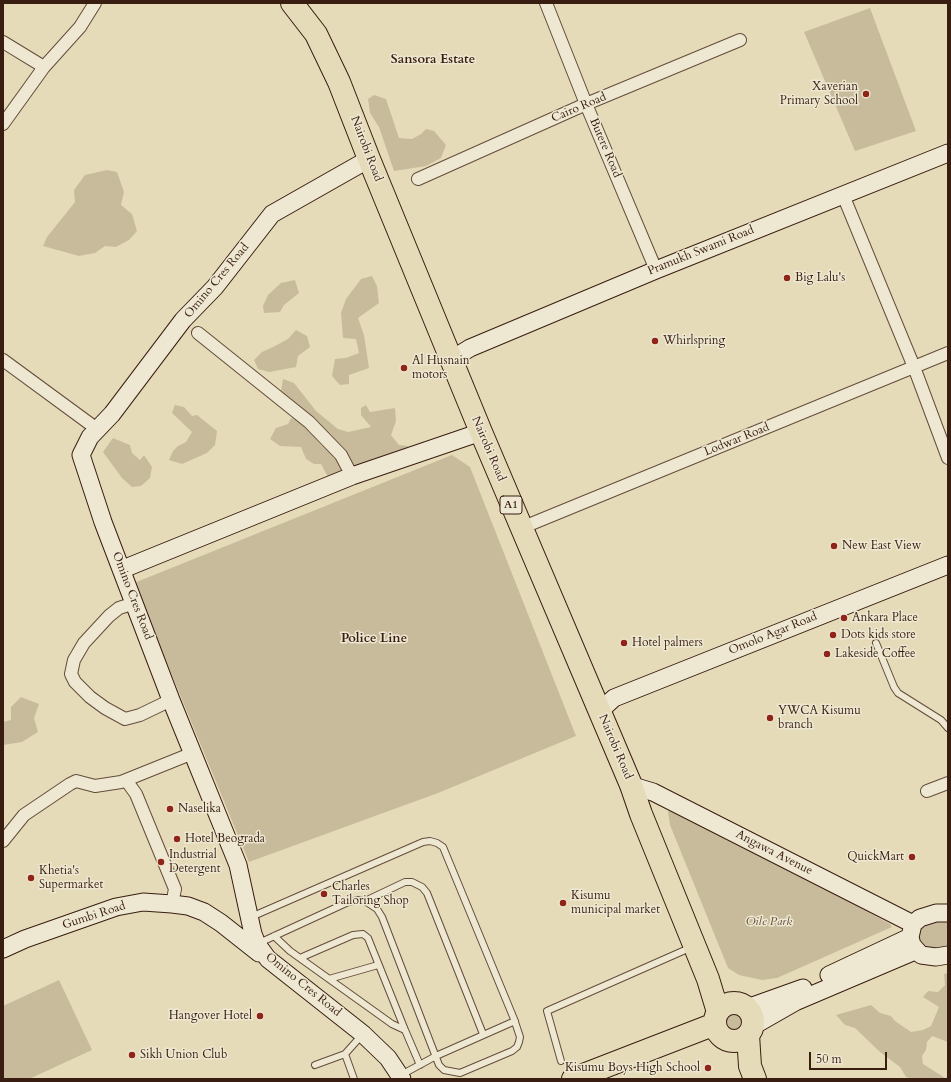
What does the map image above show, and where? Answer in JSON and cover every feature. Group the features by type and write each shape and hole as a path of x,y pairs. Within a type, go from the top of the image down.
{"highway":[{"name":"Nairobi Road","path":"293,3 316,34 340,82 369,159 481,432 631,785 641,814 708,979 733,1023"},
{"name":"Nairobi Road","path":"293,3 317,33 331,58 404,225 457,356 476,409 602,708 650,833 733,1023"},
{"path":"733,1023 753,1072"},
{"path":"573,1079 733,1023"},
{"path":"603,1079 733,1023"}],"street":[{"path":"3,124 44,67 80,27 95,3"},
{"name":"Butere Road","path":"546,3 586,104 656,270"},
{"name":"Cairo Road","path":"418,179 586,104 740,40"},
{"path":"3,42 44,67"},
{"name":"Pramukh Swami Road","path":"457,356 470,348 656,270 948,153"},
{"name":"Omino Cres Road","path":"369,159 272,214 220,281 183,320 116,408 90,437 81,455 104,522 123,569 171,700 238,865 249,918 257,944 268,959 363,1034 388,1058 401,1077"},
{"path":"843,195 914,367 948,458"},
{"path":"198,333 309,422 340,455 352,476"},
{"name":"Lodwar Road","path":"526,526 948,353"},
{"path":"3,360 97,429"},
{"path":"123,569 352,476 481,432"},
{"name":"Omolo Agar Road","path":"602,708 614,698 948,565"},
{"path":"135,603 119,608 84,643 74,660 71,674 75,682 90,697 105,708 125,719 140,715 171,700"},
{"path":"3,841 24,815 76,781 95,786 126,780 193,754"},
{"path":"126,780 136,794 175,890 172,904"},
{"path":"927,791 948,783"},
{"name":"Angawa Avenue","path":"633,786 653,792 913,937 928,957 948,955"},
{"name":"Gumbi Road","path":"3,949 25,939 116,907 143,902 188,906 204,912 268,959"},
{"path":"733,1023 795,1002 913,937 927,915 948,913"}],"lane":[{"path":"876,643 894,687 898,693 941,720 948,728"},
{"path":"249,918 423,842 430,841 437,843 443,847 515,1021 520,1037 517,1047 512,1051 460,1073 444,1070 439,1065 382,917 377,909 365,901 357,900 346,903 257,944"},
{"path":"365,901 405,882 412,882 422,887 483,1034"},
{"path":"300,958 353,935 364,934 368,938 420,1064"},
{"path":"274,936 300,958 329,979 392,1024 405,1030"},
{"path":"561,1061 547,1011 695,945"},
{"path":"329,979 378,965"},
{"path":"401,1077 420,1064 436,1056 515,1021"},
{"path":"315,1065 345,1054 363,1034"},
{"path":"345,1054 354,1079"}],"green space":[{"path":"870,8 916,131 855,151 804,32"},
{"path":"374,95 386,99 399,138 412,139 426,129 434,131 446,145 441,158 426,166 394,171 379,127 370,113 368,99"},
{"path":"107,170 117,172 124,192 121,205 132,214 137,231 129,240 116,247 105,246 95,253 79,256 43,246 47,237 75,202 74,190 85,175"},
{"path":"372,276 377,286 379,303 358,318 364,335 369,368 349,375 349,384 340,385 332,376 335,359 346,358 359,353 356,339 343,338 341,313 346,299 361,279"},
{"path":"295,280 299,293 284,305 280,312 264,313 263,306 268,295 281,283"},
{"path":"296,330 307,336 310,347 298,356 296,367 269,372 258,369 254,360 262,352 288,339"},
{"path":"283,379 294,383 316,411 338,429 348,432 371,427 361,415 361,408 366,405 370,412 395,408 396,421 391,435 399,445 408,446 409,451 382,461 374,458 367,466 356,469 327,433 281,391"},
{"path":"175,405 184,407 192,416 197,415 217,431 215,445 207,453 182,464 169,460 173,451 178,446 186,442 192,432 172,413"},
{"path":"291,418 302,421 321,445 336,455 342,468 337,479 328,477 321,464 314,464 306,459 301,447 280,446 270,439 276,428 288,424"},
{"path":"113,438 130,445 132,453 140,460 144,455 152,467 150,478 141,486 132,487 122,478 103,452"},
{"path":"452,455 470,467 576,736 438,793 249,862 134,583"},
{"path":"21,697 39,704 34,718 38,732 22,742 3,745 3,722 11,720 11,707"},
{"name":"Oile Park","path":"673,805 890,924 892,927 777,978 762,980 739,975 728,968 670,825 668,812"},
{"path":"948,916 948,950 918,948 917,926"},
{"path":"948,973 948,1042 932,1036 927,1042 926,1050 922,1056 923,1064 945,1078 948,1077 948,1079 912,1079 906,1077 900,1067 880,1052 855,1028 845,1025 836,1015 871,1005 880,1013 891,1016 895,1021 911,1032 923,1030 931,1026 939,1007 923,997 928,991 938,992 945,985 944,974"},
{"path":"59,980 92,1050 29,1079 3,1079 3,1006"},
{"path":"729,1005 743,1007 751,1016 752,1024 739,1039 734,1040 724,1035 720,1030 724,1008"}],"place":[{"name":"Xaverian Primary School","path":"866,94"},
{"name":"Big Lalu's","path":"787,278"},
{"name":"Whirlspring","path":"655,341"},
{"name":"Al Husnain motors","path":"404,368"},
{"name":"New East View","path":"834,546"},
{"name":"Ankara Place","path":"844,618"},
{"name":"Dots kids store","path":"833,635"},
{"name":"Hotel palmers","path":"624,643"},
{"name":"Lakeside Coffee","path":"827,654"},
{"name":"YWCA Kisumu branch","path":"770,718"},
{"name":"Naselika","path":"170,809"},
{"name":"Hotel Beograda","path":"177,839"},
{"name":"QuickMart","path":"912,857"},
{"name":"Industrial Detergent","path":"161,862"},
{"name":"Khetia's Supermarket","path":"31,878"},
{"name":"Charles Tailoring Shop","path":"324,894"},
{"name":"Kisumu municipal market","path":"563,903"},
{"name":"Hangover Hotel","path":"260,1016"},
{"name":"Sikh Union Club","path":"132,1055"},
{"name":"Kisumu Boys High School","path":"708,1068"}],"district":[{"name":"Sansora Estate","path":"433,60"},
{"name":"Police Line","path":"374,639"}]}
